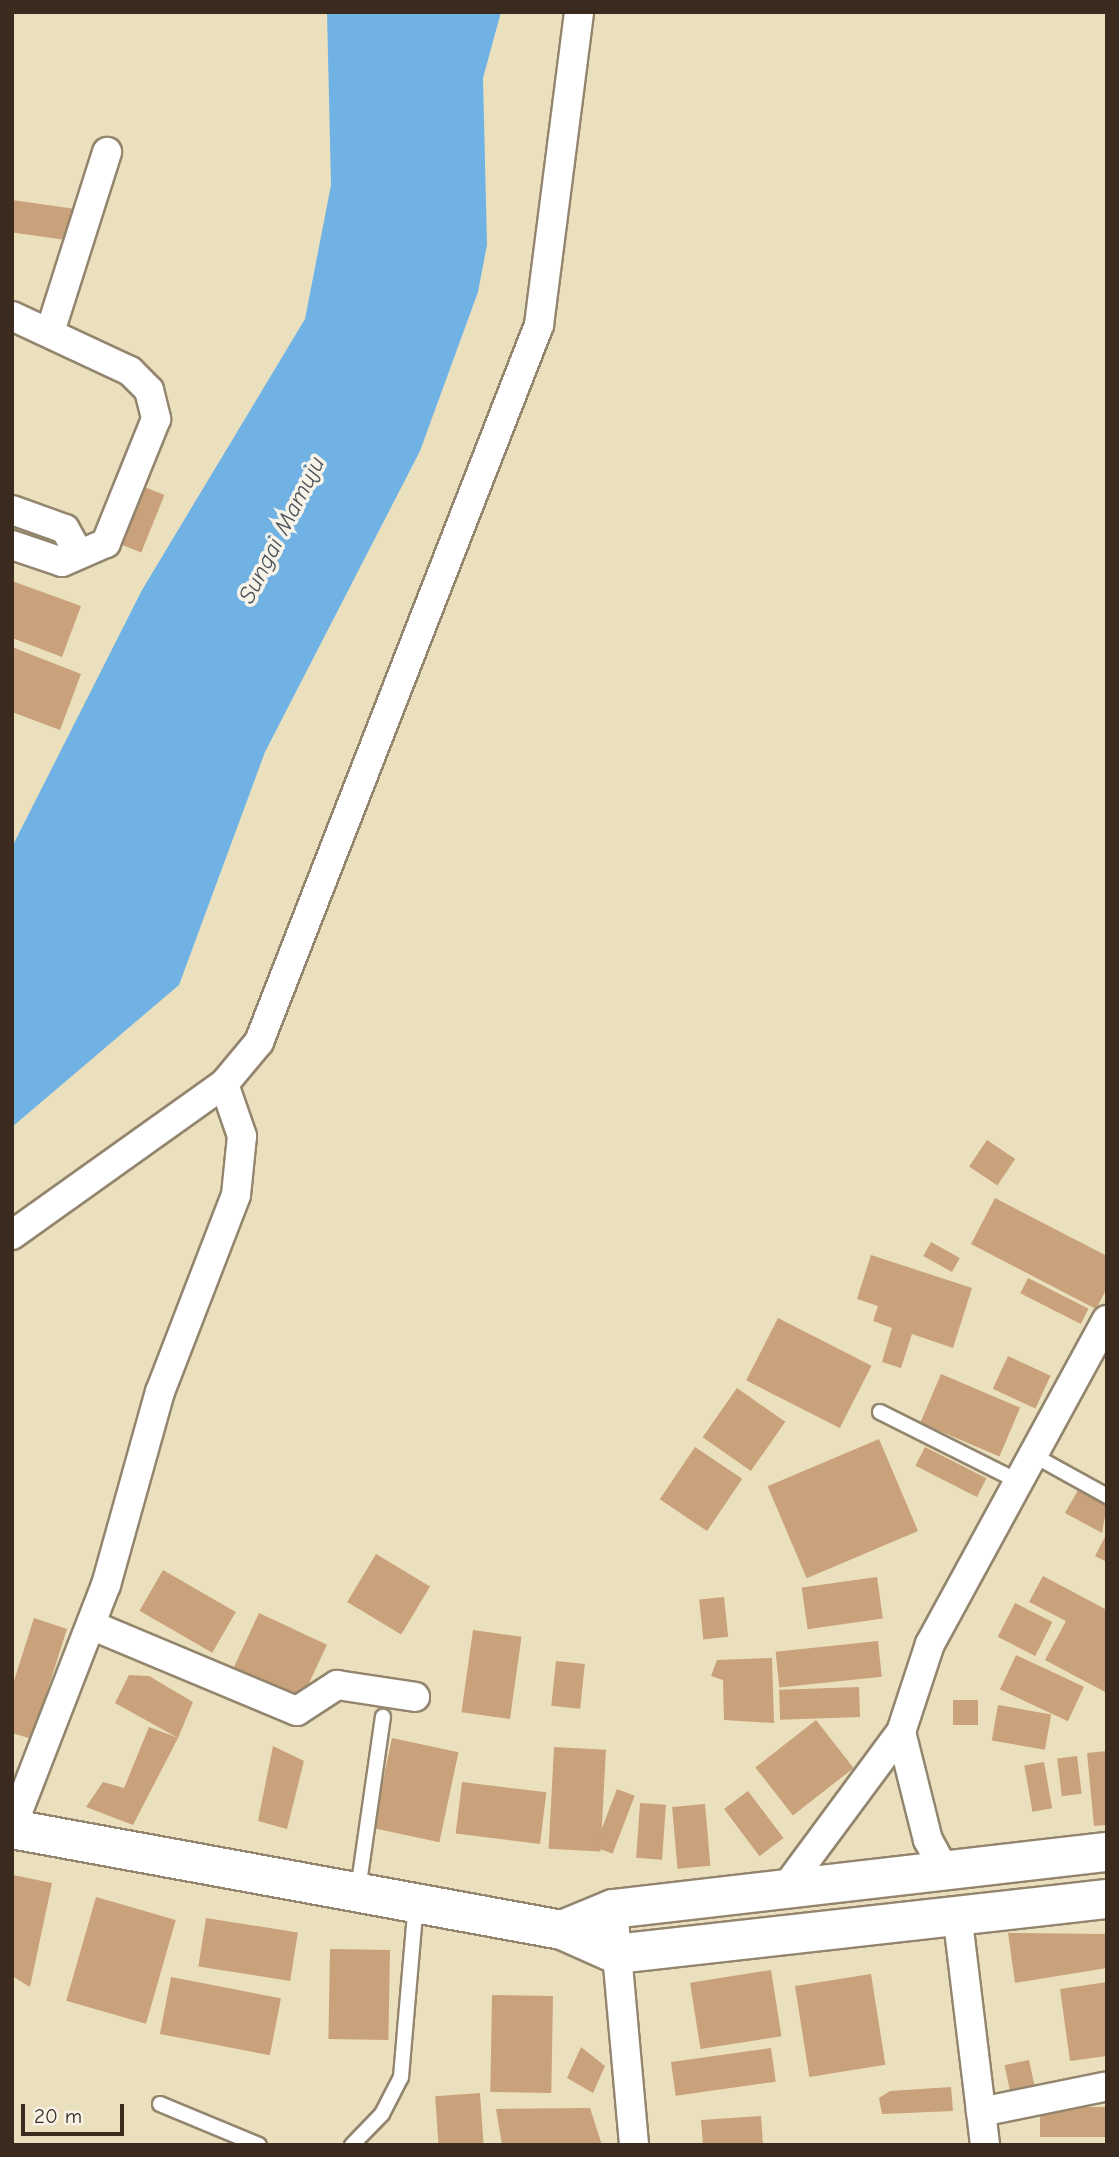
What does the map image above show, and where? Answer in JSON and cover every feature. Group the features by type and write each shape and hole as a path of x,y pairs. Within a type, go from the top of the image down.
{"highway":[{"path":"12,1828 562,1930 616,1954 957,1913 1107,1899"},
{"path":"562,1930 613,1909 946,1873 1107,1852"},
{"path":"946,1873 957,1913"}],"street":[{"path":"12,1235 224,1084 259,1042 539,325 579,12"},
{"path":"50,332 107,152"},
{"path":"12,316 130,371 155,403 156,419 111,535 98,549 62,562 12,545"},
{"path":"12,510 65,529 79,554"},
{"path":"12,1828 91,1625 160,1392 236,1195 242,1136 224,1084"},
{"path":"784,1890 901,1732 930,1644 1107,1320"},
{"path":"91,1625 297,1711 337,1685 415,1697"},
{"path":"901,1732 928,1840 946,1873"},
{"path":"613,1909 634,2145"},
{"path":"957,1913 985,2145"},
{"path":"981,2112 1104,2087"}],"lane":[{"path":"880,1412 1018,1481"},
{"path":"1033,1455 1107,1496"},
{"path":"358,1892 383,1717"},
{"path":"352,2145 376,2122 401,2077 416,1902"},
{"path":"160,2104 259,2145"}],"water":[{"name":"Sungai Mamuju","path":"327,12 501,12 483,78 487,245 478,292 420,451 265,752 179,985 12,1127 12,847 142,590 305,319 331,185"}],"building":[{"path":"12,200 79,209 75,241 12,232"},
{"path":"132,482 164,495 141,553 109,539"},
{"path":"12,581 81,606 62,657 12,638"},
{"path":"12,647 81,674 60,730 12,712"},
{"path":"987,1140 1015,1159 997,1186 969,1167"},
{"path":"995,1198 1107,1256 1107,1288 1096,1309 971,1244"},
{"path":"931,1242 960,1258 952,1272 923,1256"},
{"path":"871,1255 972,1288 953,1348 912,1334 901,1368 882,1362 892,1328 873,1321 878,1306 857,1299"},
{"path":"1028,1278 1089,1309 1081,1324 1020,1293"},
{"path":"778,1318 872,1366 840,1428 746,1380"},
{"path":"1008,1356 1051,1376 1035,1408 993,1389"},
{"path":"941,1374 1020,1408 999,1456 920,1423"},
{"path":"737,1388 785,1422 751,1471 703,1437"},
{"path":"879,1439 918,1531 807,1578 768,1486"},
{"path":"695,1447 742,1479 707,1531 660,1499"},
{"path":"925,1447 986,1478 977,1497 915,1466"},
{"path":"1078,1490 1107,1505 1102,1533 1065,1513"},
{"path":"1107,1533 1107,1562 1095,1556"},
{"path":"376,1554 430,1586 401,1634 347,1602"},
{"path":"163,1570 236,1612 212,1653 140,1611"},
{"path":"1043,1576 1107,1610 1107,1693 1045,1660 1066,1621 1029,1602"},
{"path":"877,1577 883,1619 808,1629 802,1588"},
{"path":"724,1597 728,1637 703,1639 699,1600"},
{"path":"1015,1603 1052,1622 1035,1656 998,1637"},
{"path":"259,1613 327,1645 302,1699 234,1667"},
{"path":"34,1618 67,1629 32,1739 12,1733 12,1687"},
{"path":"473,1630 522,1637 510,1719 461,1712"},
{"path":"878,1641 882,1677 779,1688 776,1652"},
{"path":"1016,1655 1084,1687 1068,1721 1000,1689"},
{"path":"772,1658 774,1723 724,1720 723,1680 711,1676 717,1660"},
{"path":"556,1661 585,1664 580,1709 551,1706"},
{"path":"129,1675 149,1676 193,1702 178,1738 115,1703"},
{"path":"859,1687 860,1717 780,1720 779,1690"},
{"path":"953,1700 978,1700 978,1725 953,1725"},
{"path":"998,1705 1051,1714 1045,1750 992,1740"},
{"path":"816,1720 854,1768 793,1815 755,1767"},
{"path":"149,1727 178,1738 133,1825 86,1807 103,1782 124,1788"},
{"path":"392,1738 459,1752 439,1842 373,1828"},
{"path":"273,1746 304,1761 287,1829 258,1821"},
{"path":"554,1747 606,1750 601,1852 549,1849"},
{"path":"1107,1751 1107,1825 1094,1826 1087,1753"},
{"path":"1077,1756 1082,1794 1062,1796 1057,1758"},
{"path":"1044,1762 1052,1808 1032,1812 1024,1765"},
{"path":"462,1782 546,1792 540,1844 456,1834"},
{"path":"617,1789 635,1796 613,1854 595,1847"},
{"path":"748,1791 784,1838 760,1856 724,1809"},
{"path":"640,1803 666,1805 662,1860 636,1858"},
{"path":"705,1804 710,1866 678,1869 672,1807"},
{"path":"13,1875 52,1883 30,1987 12,1976"},
{"path":"96,1897 176,1920 146,2024 66,2001"},
{"path":"206,1918 298,1933 290,1981 198,1966"},
{"path":"1008,1933 1107,1934 1107,1968 1015,1983"},
{"path":"330,1949 390,1950 388,2040 328,2039"},
{"path":"771,1970 781,2036 700,2049 690,1983"},
{"path":"871,1974 885,2065 809,2077 795,1986"},
{"path":"171,1977 281,1998 270,2055 160,2034"},
{"path":"1107,1982 1107,2056 1070,2061 1060,1989"},
{"path":"492,1995 553,1996 551,2093 490,2092"},
{"path":"581,2047 605,2066 593,2093 567,2078"},
{"path":"771,2048 776,2082 676,2096 671,2062"},
{"path":"1029,2060 1036,2093 1012,2098 1005,2065"},
{"path":"951,2087 953,2111 882,2114 879,2098 890,2091"},
{"path":"480,2093 484,2145 439,2145 435,2096"},
{"path":"1040,2107 1107,2107 1107,2137 1040,2137"},
{"path":"590,2108 602,2145 502,2145 496,2109"},
{"path":"761,2116 763,2145 703,2145 701,2120"}]}
